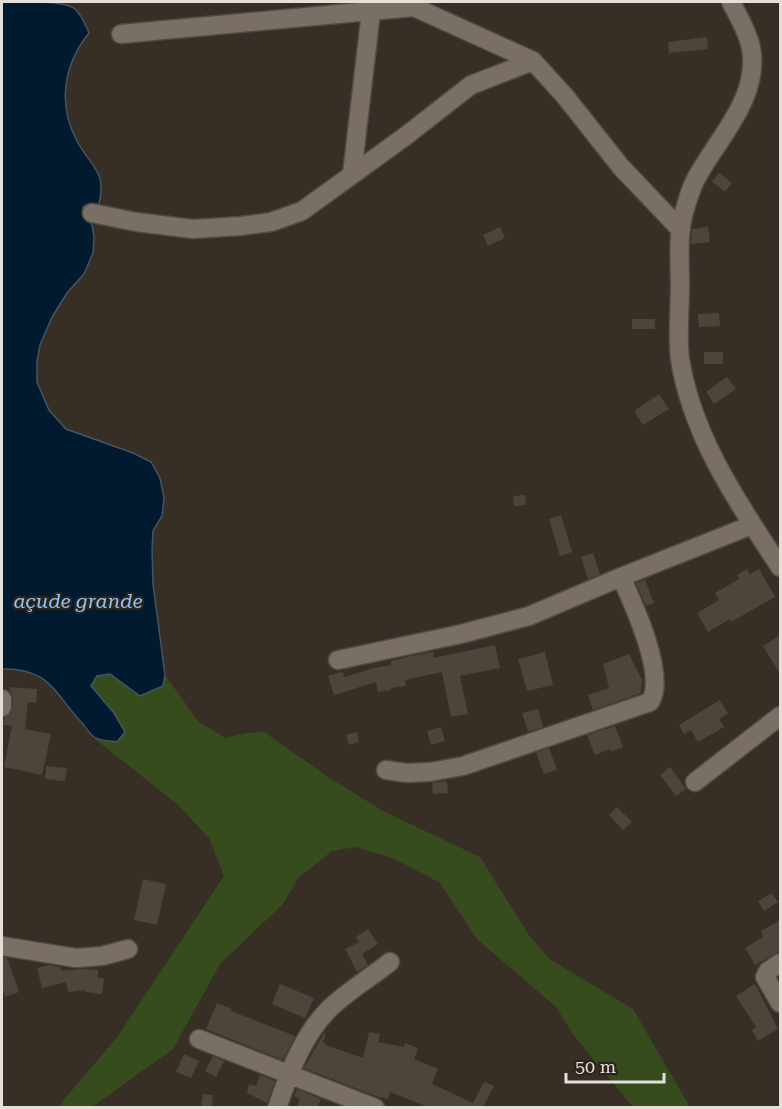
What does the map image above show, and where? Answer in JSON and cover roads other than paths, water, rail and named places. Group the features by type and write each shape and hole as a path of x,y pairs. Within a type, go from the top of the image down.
{"street":[{"path":"731,2 751,47 752,67 747,93 737,114 697,177 684,211 681,230 680,357 687,391 717,464 734,497 780,567"},
{"path":"121,34 414,7 533,61 564,95 621,166 681,230"},
{"path":"352,174 371,12"},
{"path":"92,213 136,222 193,229 271,222 302,211 407,135 471,85 533,61"},
{"path":"338,660 461,634 529,616 753,525"},
{"path":"386,770 407,773 430,772 463,766 650,702 655,688 648,643 621,577"},
{"path":"695,782 780,716"},
{"path":"2,946 76,958 102,956 129,949"},
{"path":"277,1107 289,1073 312,1029 329,1010 390,962"},
{"path":"780,963 768,971 765,977 780,1003"},
{"path":"199,1039 375,1107"}],"water":[{"name":"açude grande","path":"2,2 67,5 79,14 89,33 80,45 69,71 65,99 71,127 77,141 100,178 101,195 98,207 86,205 83,207 83,215 92,225 93,253 84,274 67,293 52,317 40,345 37,382 49,410 66,429 133,453 151,462 160,478 164,498 162,516 153,531 152,550 153,584 165,675 163,686 140,696 110,674 97,676 91,686 114,713 125,732 117,742 92,736 57,692 41,678 18,670 2,669"}]}
